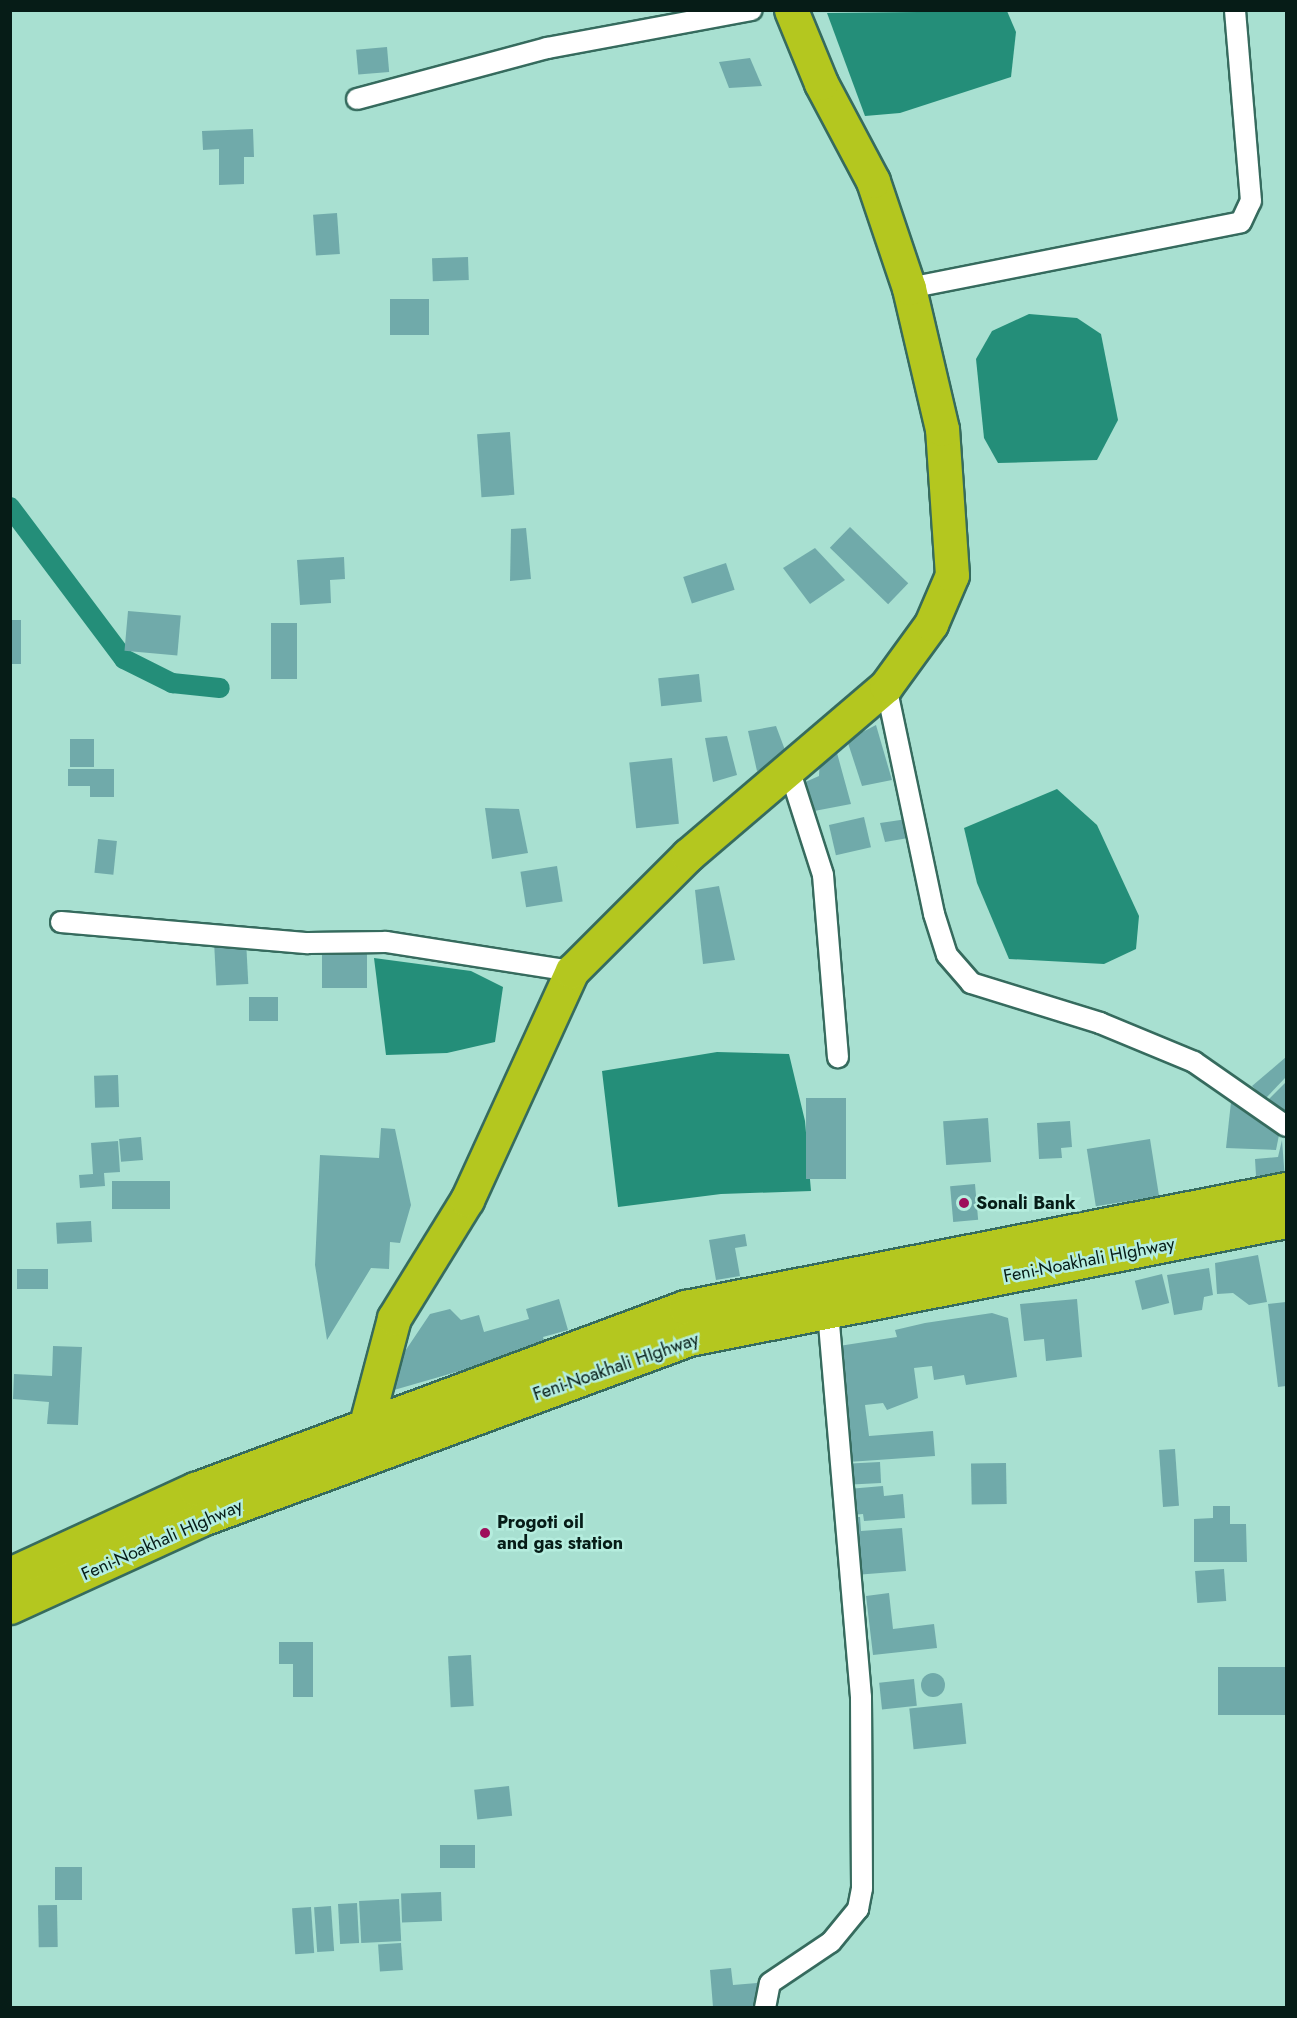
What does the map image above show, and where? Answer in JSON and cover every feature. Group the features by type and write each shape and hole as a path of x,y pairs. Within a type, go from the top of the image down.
{"highway":[{"path":"348,1464 366,1424 394,1318 467,1200 572,971 688,855 790,772 886,686 931,624 952,574 942,429 909,288 873,181 821,83 791,10"},
{"name":"Feni-Noakhali HIghway","path":"10,1574 195,1489 685,1307 1287,1189"},
{"name":"Feni-Noakhali HIghway","path":"10,1607 202,1519 689,1339 1287,1221"}],"street":[{"path":"357,99 546,48 752,10"},
{"path":"909,288 1241,222 1251,201 1235,10"},
{"path":"886,686 934,914 947,955 971,983 1100,1023 1194,1062 1287,1126"},
{"path":"790,772 823,875 838,1058"},
{"path":"61,922 297,942 397,943 572,971"},
{"path":"765,2007 770,1983 831,1942 858,1909 862,1888 861,1697 828,1311"}],"shaded area":[{"path":"1007,11 1016,32 1011,77 900,113 865,116 827,13"},
{"path":"1029,314 1077,318 1101,334 1118,420 1097,460 998,463 984,438 976,359 992,331"},
{"path":"1057,789 1097,825 1139,916 1136,949 1104,964 1009,959 977,883 964,828"},
{"path":"374,958 471,971 503,987 495,1042 447,1053 386,1055"},
{"path":"717,1052 789,1054 805,1121 811,1191 721,1194 618,1207 602,1071"}],"building":[{"path":"387,47 389,72 358,75 356,50"},
{"path":"750,58 762,86 729,88 719,62"},
{"path":"253,129 254,157 244,157 244,184 219,185 219,149 203,150 202,131"},
{"path":"337,213 340,254 316,256 313,215"},
{"path":"468,257 469,280 433,281 432,258"},
{"path":"390,299 429,299 429,335 390,335"},
{"path":"510,432 514,495 481,497 477,434"},
{"path":"850,527 908,583 888,604 830,548"},
{"path":"526,528 531,579 510,581 511,529"},
{"path":"815,548 845,580 810,604 783,568"},
{"path":"344,557 345,579 330,580 331,603 300,605 297,560"},
{"path":"726,563 735,590 692,604 683,577"},
{"path":"128,611 181,616 177,655 125,651"},
{"path":"10,620 21,620 21,664 10,664"},
{"path":"271,623 297,623 297,679 271,679"},
{"path":"699,674 702,702 661,706 658,678"},
{"path":"876,725 892,780 862,786 847,740"},
{"path":"776,726 788,758 757,771 748,731"},
{"path":"727,736 737,775 713,782 705,738"},
{"path":"70,739 94,739 94,767 70,767"},
{"path":"837,753 851,804 809,812 803,783 819,776 820,758"},
{"path":"672,758 679,824 636,828 629,762"},
{"path":"68,769 114,769 114,797 90,797 90,786 68,786"},
{"path":"485,808 519,809 528,853 492,859"},
{"path":"864,817 871,847 836,855 829,825"},
{"path":"914,818 914,837 885,842 880,823"},
{"path":"98,839 117,841 113,875 94,873"},
{"path":"557,866 563,902 526,907 520,872"},
{"path":"719,886 735,960 703,964 695,890"},
{"path":"246,940 248,984 216,986 214,942"},
{"path":"322,948 367,948 367,988 322,988"},
{"path":"249,997 278,997 278,1021 249,1021"},
{"path":"1286,1057 1286,1077 1265,1099 1252,1086"},
{"path":"118,1075 119,1107 95,1108 94,1076"},
{"path":"1286,1082 1286,1118 1268,1100"},
{"path":"806,1098 846,1098 846,1179 806,1179"},
{"path":"1231,1102 1279,1135 1276,1150 1226,1148"},
{"path":"988,1118 991,1162 946,1165 943,1121"},
{"path":"1070,1121 1072,1147 1061,1148 1062,1158 1039,1159 1037,1123"},
{"path":"381,1128 395,1129 411,1205 400,1243 390,1242 389,1269 371,1268 327,1340 315,1265 320,1155 379,1158"},
{"path":"141,1137 143,1160 121,1162 119,1139"},
{"path":"1150,1139 1159,1196 1096,1206 1087,1149"},
{"path":"1282,1140 1286,1193 1257,1192 1255,1159 1278,1157"},
{"path":"118,1141 120,1172 104,1173 105,1186 80,1188 79,1175 93,1174 91,1143"},
{"path":"112,1181 170,1181 170,1209 112,1209"},
{"name":"Sonali Bank","path":"975,1184 978,1220 953,1222 950,1186"},
{"path":"91,1221 92,1242 57,1244 56,1223"},
{"path":"745,1234 747,1246 735,1248 740,1276 716,1280 709,1240"},
{"path":"1258,1255 1267,1302 1249,1305 1233,1293 1217,1294 1215,1263"},
{"path":"1209,1268 1213,1295 1204,1297 1202,1310 1174,1315 1167,1275"},
{"path":"17,1269 48,1269 48,1289 17,1289"},
{"path":"1162,1274 1169,1303 1142,1310 1135,1281"},
{"path":"559,1299 568,1330 543,1337 546,1346 394,1390 389,1375 430,1314 450,1309 461,1320 479,1315 484,1332 529,1319 526,1309"},
{"path":"1077,1299 1082,1357 1046,1361 1044,1339 1024,1341 1020,1304"},
{"path":"1286,1302 1286,1386 1278,1387 1268,1304"},
{"path":"992,1313 1008,1318 1017,1377 966,1385 964,1375 934,1380 932,1366 914,1368 918,1398 887,1410 883,1403 865,1405 869,1436 933,1431 935,1456 848,1462 826,1348 897,1337 895,1330 925,1323"},
{"path":"53,1346 82,1347 78,1425 47,1424 49,1402 13,1399 14,1374 52,1376"},
{"path":"1175,1449 1179,1506 1163,1507 1159,1450"},
{"path":"880,1462 881,1483 847,1485 846,1464"},
{"path":"1006,1463 1007,1504 972,1505 971,1464"},
{"path":"883,1486 884,1496 903,1494 905,1518 864,1521 863,1514 851,1515 848,1489"},
{"path":"1213,1506 1230,1506 1230,1524 1246,1524 1247,1562 1194,1562 1194,1519 1213,1518"},
{"path":"855,1517 860,1517 861,1531 902,1528 906,1571 855,1575"},
{"path":"1224,1569 1226,1601 1197,1603 1195,1571"},
{"path":"889,1593 893,1629 934,1624 937,1648 873,1655 866,1596"},
{"path":"279,1642 313,1642 313,1697 293,1697 293,1664 279,1664"},
{"path":"471,1655 474,1706 451,1707 448,1656"},
{"path":"1218,1667 1286,1667 1286,1715 1218,1715"},
{"path":"933,1673 942,1676 945,1685 942,1694 933,1697 924,1694 921,1685 924,1676"},
{"path":"914,1679 917,1706 882,1710 879,1683"},
{"path":"962,1703 966,1744 914,1749 909,1709"},
{"path":"509,1786 512,1816 477,1819 474,1790"},
{"path":"440,1845 475,1845 475,1868 440,1868"},
{"path":"55,1867 82,1867 82,1900 55,1900"},
{"path":"441,1892 442,1921 402,1922 401,1893"},
{"path":"399,1899 401,1941 361,1943 359,1901"},
{"path":"357,1903 359,1943 340,1944 338,1904"},
{"path":"38,1905 57,1905 58,1947 39,1947"},
{"path":"331,1906 334,1951 317,1952 314,1907"},
{"path":"311,1907 314,1953 295,1954 292,1908"},
{"path":"401,1943 403,1970 380,1972 378,1945"},
{"path":"731,1968 733,1985 757,1983 759,2007 713,2007 710,1970"}],"waterway":[{"path":"10,507 124,659 172,683 220,688"}],"place":[{"name":"Sonali Bank","path":"964,1203"},
{"name":"Progoti oil and gas station","path":"485,1533"}]}
